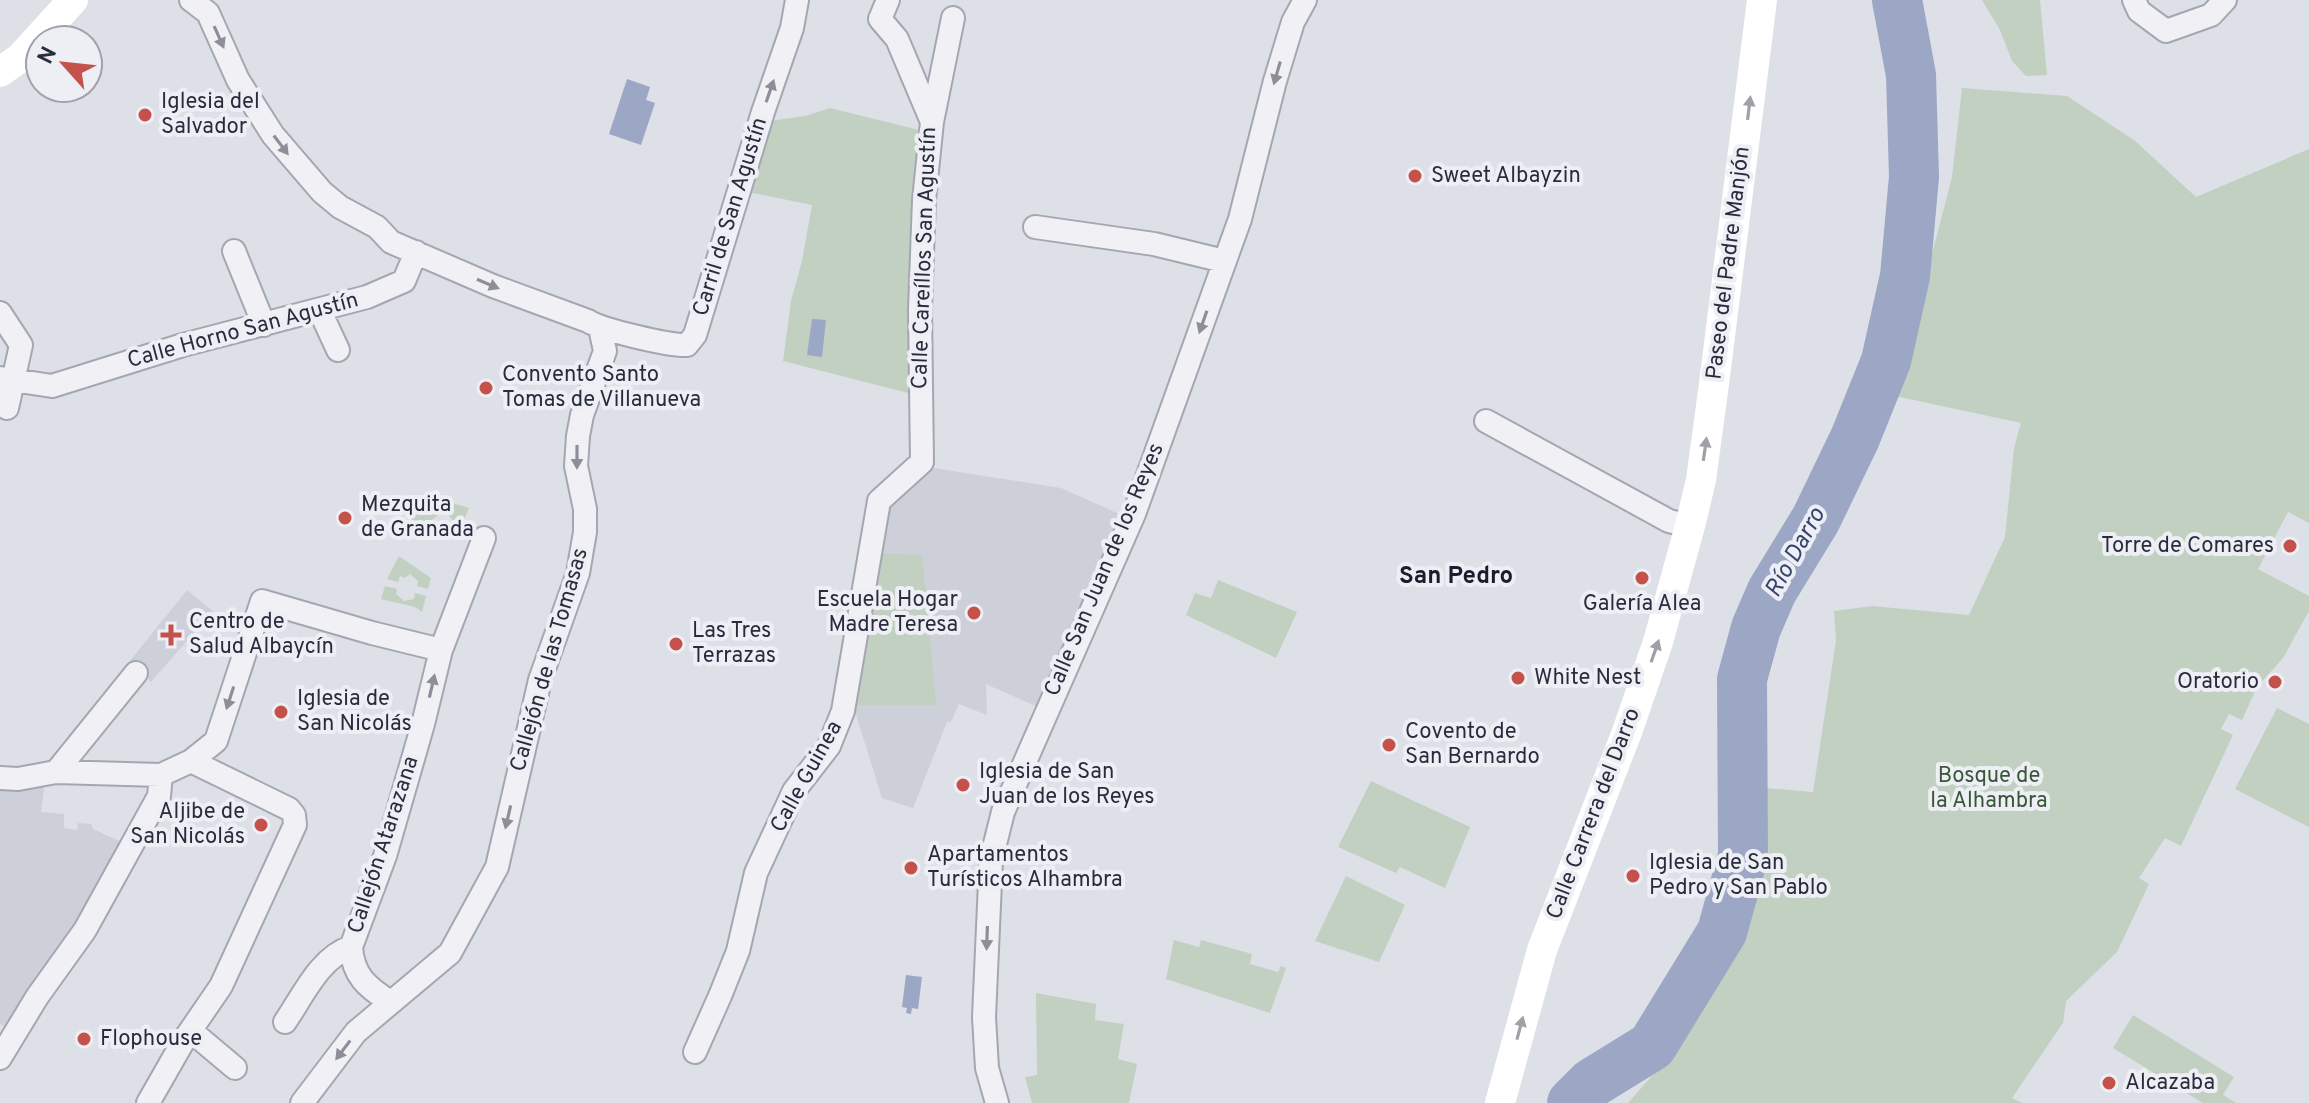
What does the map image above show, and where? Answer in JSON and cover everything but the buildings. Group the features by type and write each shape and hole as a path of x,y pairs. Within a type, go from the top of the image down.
{"street":[{"path":"0,72 20,58 73,0"},
{"name":"Carril de San Agustín","path":"191,0 208,13 238,80 273,135 322,192 340,207 377,227 391,242 493,286 600,328 676,346 687,345 695,335 792,28 797,0"},
{"name":"Calle San Juan de los Reyes","path":"997,1103 987,1068 984,1017 991,860 1003,812 1134,514 1240,219 1279,66 1293,22 1305,0"},
{"path":"2134,0 2139,11 2166,31 2211,15 2225,0"},
{"name":"Paseo del Padre Manjón","path":"1690,526 1701,480 1730,263 1754,2"},
{"name":"Calle Careíllos San Agustín","path":"882,6 932,122 924,200 920,310 922,462"},
{"path":"932,122 953,18"},
{"path":"1035,227 1154,244 1224,261"},
{"path":"234,251 264,325"},
{"name":"Calle Horno San Agustín","path":"7,379 52,386 183,345 367,297 404,281 416,252"},
{"path":"320,311 338,350"},
{"path":"0,313 21,345 7,379 7,408"},
{"name":"Callejón de las Tomasas","path":"302,1103 356,1032 450,953 497,867 540,680 578,573 585,532 585,509 576,466 578,436 582,415 605,351 600,328"},
{"path":"1486,421 1669,521 1690,526"},
{"name":"Calle Guinea","path":"695,1052 738,951 756,873 794,791 829,746 843,711 879,501 922,462"},
{"name":"Calle Carrera del Darro","path":"1500,1103 1542,950 1627,732 1658,642 1690,526"},
{"name":"Callejón Atarazana","path":"351,947 385,856 441,650 484,538"},
{"path":"0,1058 37,997 85,930 160,785 216,741 262,601 441,650"},
{"path":"56,772 136,673"},
{"path":"148,1103 221,986 295,825 290,810 191,761"},
{"path":"9,778 56,772 160,785"},
{"path":"285,1022 322,967 338,951 351,947 352,962 358,977 390,1002"},
{"path":"191,1031 235,1068"}],"shaded area":[{"name":"Escuela Hogar Madre Teresa","path":"927,467 1061,488 1126,517 1038,707 986,684 987,715 959,704 951,722 947,722 913,808 882,798 853,705 881,511"},
{"name":"Centro de Salud Albaycín","path":"187,590 213,611 151,682 129,662"},
{"path":"0,785 44,788 41,812 64,814 64,828 77,830 78,823 91,824 93,829 124,843 97,896 9,1030 0,1024"}],"green space":[{"path":"1982,0 2040,0 2047,75 2026,76 2012,61 2000,30"},
{"name":"Bosque de la Alhambra","path":"1962,88 2067,96 2134,140 2196,197 2309,149 2309,523 2288,512 2258,569 2309,596 2309,611 2283,658 2257,687 2242,720 2229,714 2221,729 2233,735 2181,846 2165,838 2139,878 2149,884 2117,952 2066,1001 2063,1023 2012,1098 2022,1103 1628,1103 1672,1053 1743,938 1765,788 1813,792 1836,640 1834,611 1872,606 1969,615 2005,537 2014,448 2021,423 1895,396 1952,177"},
{"path":"830,108 923,131 912,394 783,361 791,301 812,205 748,192 770,121 805,116"},
{"path":"425,495 469,508 462,524 444,511 422,527 408,517"},
{"path":"876,553 922,555 936,705 853,705"},
{"path":"399,556 431,578 428,589 417,586 418,581 410,574 405,578 400,576 398,582 387,579"},
{"path":"1218,580 1297,612 1276,658 1186,615 1195,593 1211,598"},
{"path":"385,586 397,589 396,594 404,601 414,599 415,593 426,596 422,612 415,607 381,599"},
{"path":"2277,708 2309,724 2309,827 2235,789"},
{"path":"1371,781 1470,827 1445,888 1400,867 1396,873 1338,847"},
{"path":"1346,876 1405,905 1379,962 1315,941"},
{"path":"1174,940 1199,947 1201,940 1252,954 1250,964 1278,972 1281,966 1286,968 1270,1013 1166,979"},
{"path":"1036,993 1096,1004 1095,1020 1124,1024 1118,1059 1137,1064 1129,1103 1032,1103 1025,1077 1037,1075"},
{"path":"2133,1015 2234,1077 2223,1095 2236,1103 2203,1103 2113,1048"}],"water":[{"path":"627,79 650,87 646,100 655,103 641,145 609,134"},
{"path":"812,319 826,320 822,357 807,355"},
{"path":"906,975 922,977 918,1009 912,1008 911,1014 902,1007"}],"waterway":[{"name":"Río Darro","path":"1572,1103 1592,1083 1652,1046 1722,932 1743,856 1742,679 1756,628 1772,591 1816,519 1855,438 1886,361 1905,276 1914,177 1911,75 1897,0"}],"place":[{"name":"Iglesia del Salvador","path":"145,115"},
{"name":"Sweet Albayzin","path":"1415,176"},
{"name":"Convento Santo Tomas de Villanueva","path":"486,388"},
{"name":"Mezquita de Granada","path":"345,518"},
{"name":"Torre de Comares","path":"2290,546"},
{"name":"Galería Alea","path":"1642,578"},
{"name":"Escuela Hogar Madre Teresa","path":"974,613"},
{"name":"Centro de Salud Albaycín","path":"171,635"},
{"name":"Las Tres Terrazas","path":"676,644"},
{"name":"White Nest","path":"1518,678"},
{"name":"Oratorio","path":"2275,682"},
{"name":"Iglesia de San Nicolás","path":"281,712"},
{"name":"Covento de San Bernardo","path":"1389,745"},
{"name":"Iglesia de San Juan de los Reyes","path":"963,785"},
{"name":"Aljibe de San Nicolás","path":"261,825"},
{"name":"Apartamentos Turísticos Alhambra","path":"911,868"},
{"name":"Iglesia de San Pedro y San Pablo","path":"1633,876"},
{"name":"Flophouse","path":"84,1039"},
{"name":"Alcazaba","path":"2109,1083"}],"district":[{"name":"San Pedro","path":"1456,577"}]}
